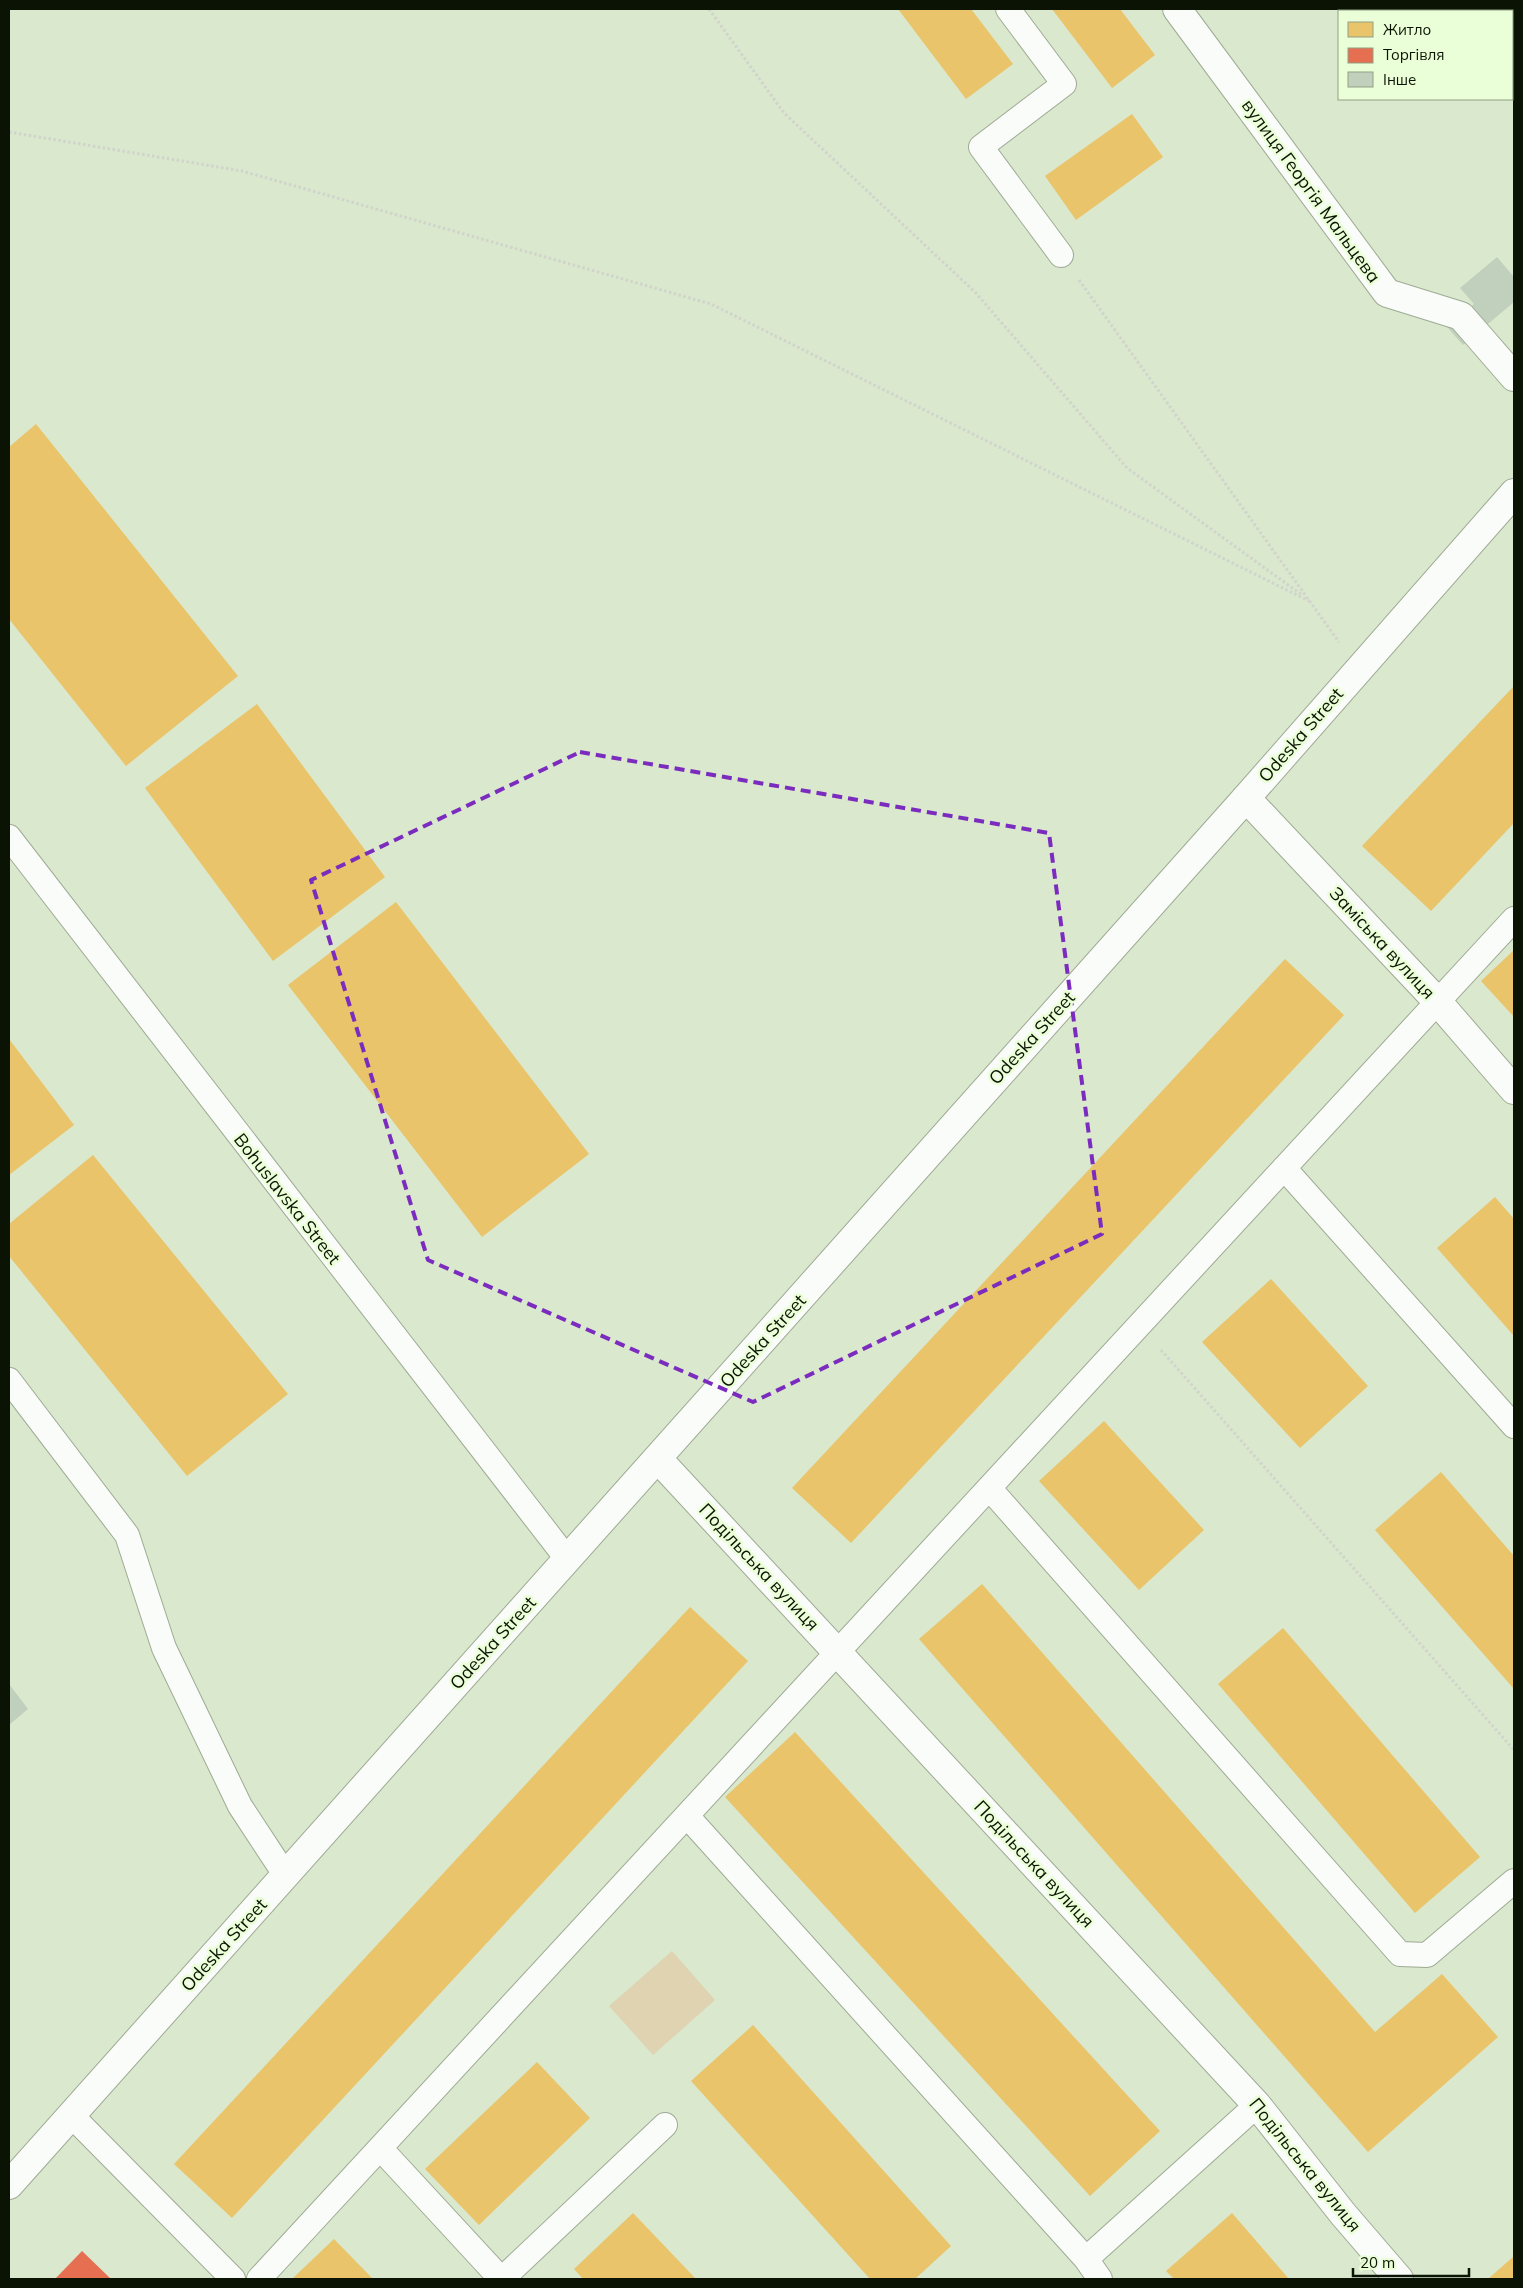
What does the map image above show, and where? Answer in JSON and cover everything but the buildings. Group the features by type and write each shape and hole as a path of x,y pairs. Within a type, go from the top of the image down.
{"street":[{"name":"вулиця Георгія Мальцева","path":"1178,9 1386,293 1460,316 1514,377"},
{"name":"Odeska Street","path":"9,2186 1246,798 1514,493"},
{"name":"Заміська вулиця","path":"1246,798 1437,1001 1514,1090"},
{"name":"Подільська вулиця","path":"658,1459 1257,2105 1343,2214 1399,2279"}],"lane":[{"path":"1008,9 1064,84 981,147 1061,255"},
{"name":"Bohuslavska Street","path":"9,837 568,1560"},
{"path":"259,2279 837,1652 990,1490 1139,1325 1514,919"},
{"path":"1284,1168 1514,1426"},
{"path":"9,1380 126,1534 164,1648 240,1806 286,1876"},
{"path":"990,1490 1400,1954 1427,1954 1514,1881"},
{"path":"687,1816 1086,2259 1100,2279"},
{"path":"1086,2259 1257,2105"},
{"path":"72,2116 232,2279"},
{"path":"380,2148 501,2279 665,2125"}],"path":[{"path":"709,9 784,113 975,292 1127,468 1309,601"},
{"path":"9,132 242,171 711,304 1309,601"},
{"path":"1061,255 1358,669"},
{"path":"1139,1325 1514,1750"}],"highlighted area":[{"path":"580,752 1049,833 1102,1234 753,1402 428,1260 311,880"}],"shaded area":[{"path":"672,1951 715,2000 653,2055 609,2006"}]}
